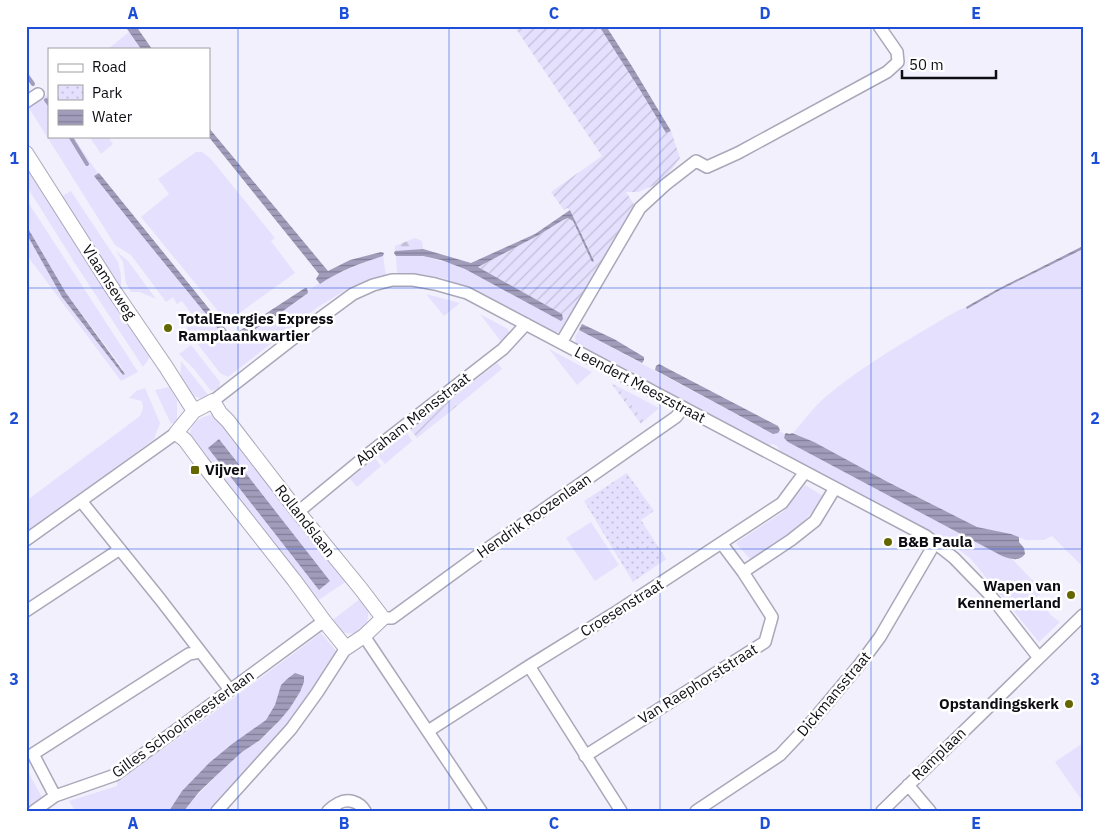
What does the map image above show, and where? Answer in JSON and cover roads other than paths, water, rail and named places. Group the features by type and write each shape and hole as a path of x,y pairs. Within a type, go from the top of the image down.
{"street":[{"path":"561,343 640,208 665,185 696,161 706,167 738,153 887,72 898,62 898,52 878,26"},
{"path":"26,102 38,94"},
{"name":"Vlaamseweg","path":"26,153 112,288 194,411"},
{"name":"Leendert Meeszstraat","path":"213,401 308,326 353,294 373,285 392,280 413,280 456,289 526,324 926,536 954,558 990,594 1039,658"},
{"name":"Abraham Mensstraat","path":"298,512 372,451 503,349 526,324"},
{"path":"26,540 176,433 194,411 213,401"},
{"name":"Rollandslaan","path":"213,401 220,413 383,618"},
{"name":"Hendrik Roozenlaan","path":"383,618 392,618 485,550 676,418 683,408"},
{"path":"176,433 185,440 346,648"},
{"name":"Croesenstraat","path":"428,731 722,544 782,503 805,472"},
{"path":"743,572 791,540 815,521 835,488"},
{"path":"81,501 230,690"},
{"name":"Dickmansstraat","path":"696,811 780,755 814,720 880,637 935,543"},
{"name":"Van Raephorststraat","path":"585,756 765,642 772,617 743,572 722,544"},
{"path":"26,611 120,549"},
{"name":"Ramplaan","path":"882,811 1083,615"},
{"path":"217,811 291,729 317,694 346,648 364,636 383,618"},
{"name":"Gilles Schoolmeesterlaan","path":"34,811 55,796 114,776 324,621"},
{"path":"364,636 481,811"},
{"path":"55,796 32,754 189,654 200,652"},
{"path":"529,666 621,811"},
{"path":"908,785 930,811"},
{"path":"328,811 340,802 351,801 361,805 365,811"}],"water":[{"path":"125,26 136,26 151,48 140,48"},
{"path":"599,26 606,26 671,131 666,133"},
{"path":"210,129 328,271 350,260 381,252 384,253 383,256 350,268 320,284 316,279 319,274 210,138"},
{"path":"99,173 228,332 233,335 305,288 307,288 308,293 233,343 219,330 94,176"},
{"path":"570,210 594,261 592,262 573,221 568,218 478,267 562,314 563,319 561,321 465,269 441,260 423,256 396,256 394,253 395,251 423,249 471,263 535,234"},
{"path":"26,225 66,293 125,374 123,375 62,297 26,233"},
{"path":"1083,246 1083,249 1000,290 967,309 966,307 996,290"},
{"path":"582,324 614,339 644,357 644,360 642,363 579,330"},
{"path":"659,364 778,426 780,430 778,433 773,434 655,370"},
{"path":"786,433 792,433 814,442 977,527 1019,537 1019,542 1024,548 1025,554 1017,559 1002,556 788,442 784,438"},
{"path":"219,439 330,581 319,590 208,448"},
{"path":"295,673 304,676 304,682 290,708 280,720 260,740 242,752 220,772 199,792 184,811 169,811 182,791 209,763 266,720 275,705 281,685"}],"waterway":[{"path":"26,74 33,84"},
{"path":"71,138 87,164"}],"place":[{"name":"TotalEnergies Express Ramplaankwartier","path":"168,328"},
{"name":"Vijver","path":"195,470"},
{"name":"B&B Paula","path":"888,542"},
{"name":"Wapen van Kennemerland","path":"1071,595"},
{"name":"Opstandingskerk","path":"1069,704"}]}
